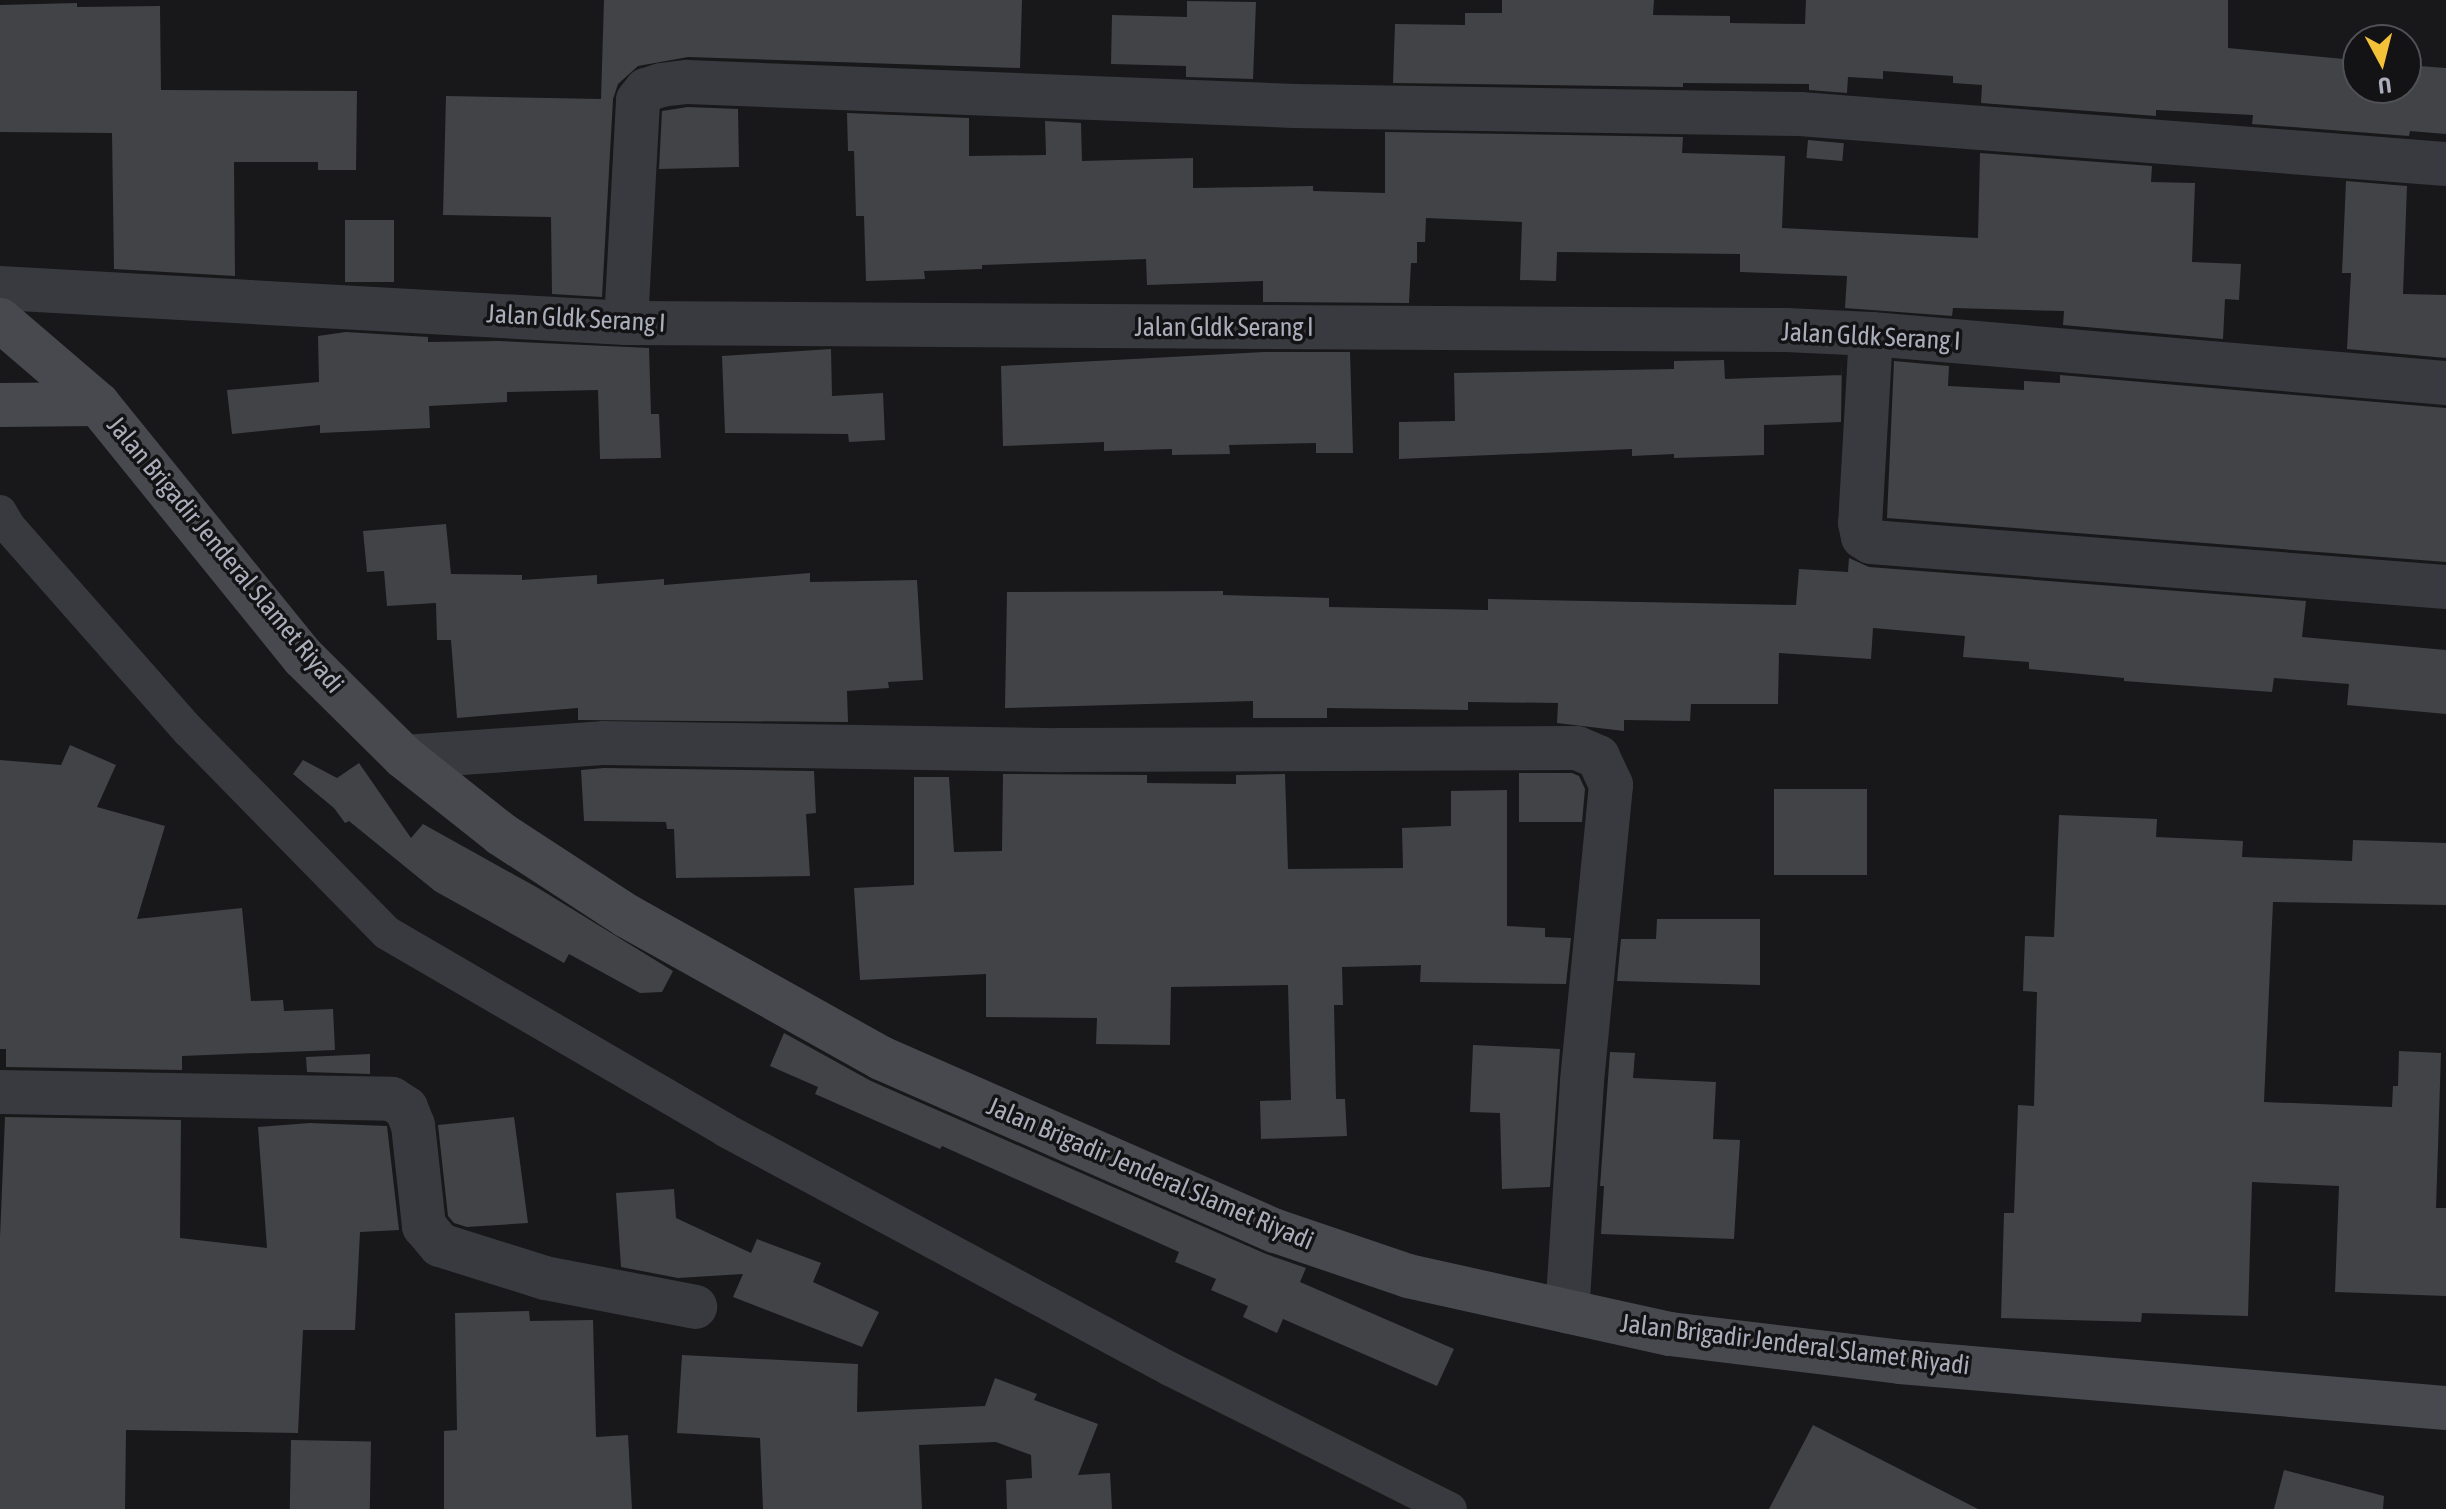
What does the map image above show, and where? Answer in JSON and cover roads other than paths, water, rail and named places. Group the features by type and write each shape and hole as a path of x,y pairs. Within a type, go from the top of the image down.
{"main road":[{"name":"Jalan Brigadir Jenderal Slamet Riyadi","path":"0,320 98,404 303,657 404,757 501,834 627,916 881,1058 1276,1231 1408,1276 1567,1312 1670,1334 1900,1362 2446,1408"},
{"name":"Jalan Brigadir Jenderal Slamet Riyadi","path":"0,405 98,404"}],"street":[{"path":"626,323 638,100 646,90 687,82 1280,106 1787,114 2446,164"},
{"name":"Jalan Gldk Serang I","path":"0,288 626,323 1871,334 2446,383"},
{"path":"1871,334 1860,523 1863,537 1871,542 2446,587"},
{"path":"0,512 8,526 188,730 387,933 725,1130 1170,1369 1450,1509"},
{"path":"404,757 603,743 1060,750 1577,748 1598,757 1611,785 1582,1082 1567,1312"},
{"path":"0,1092 392,1099 406,1108 413,1125 424,1226 440,1245 545,1278 695,1307"}]}
